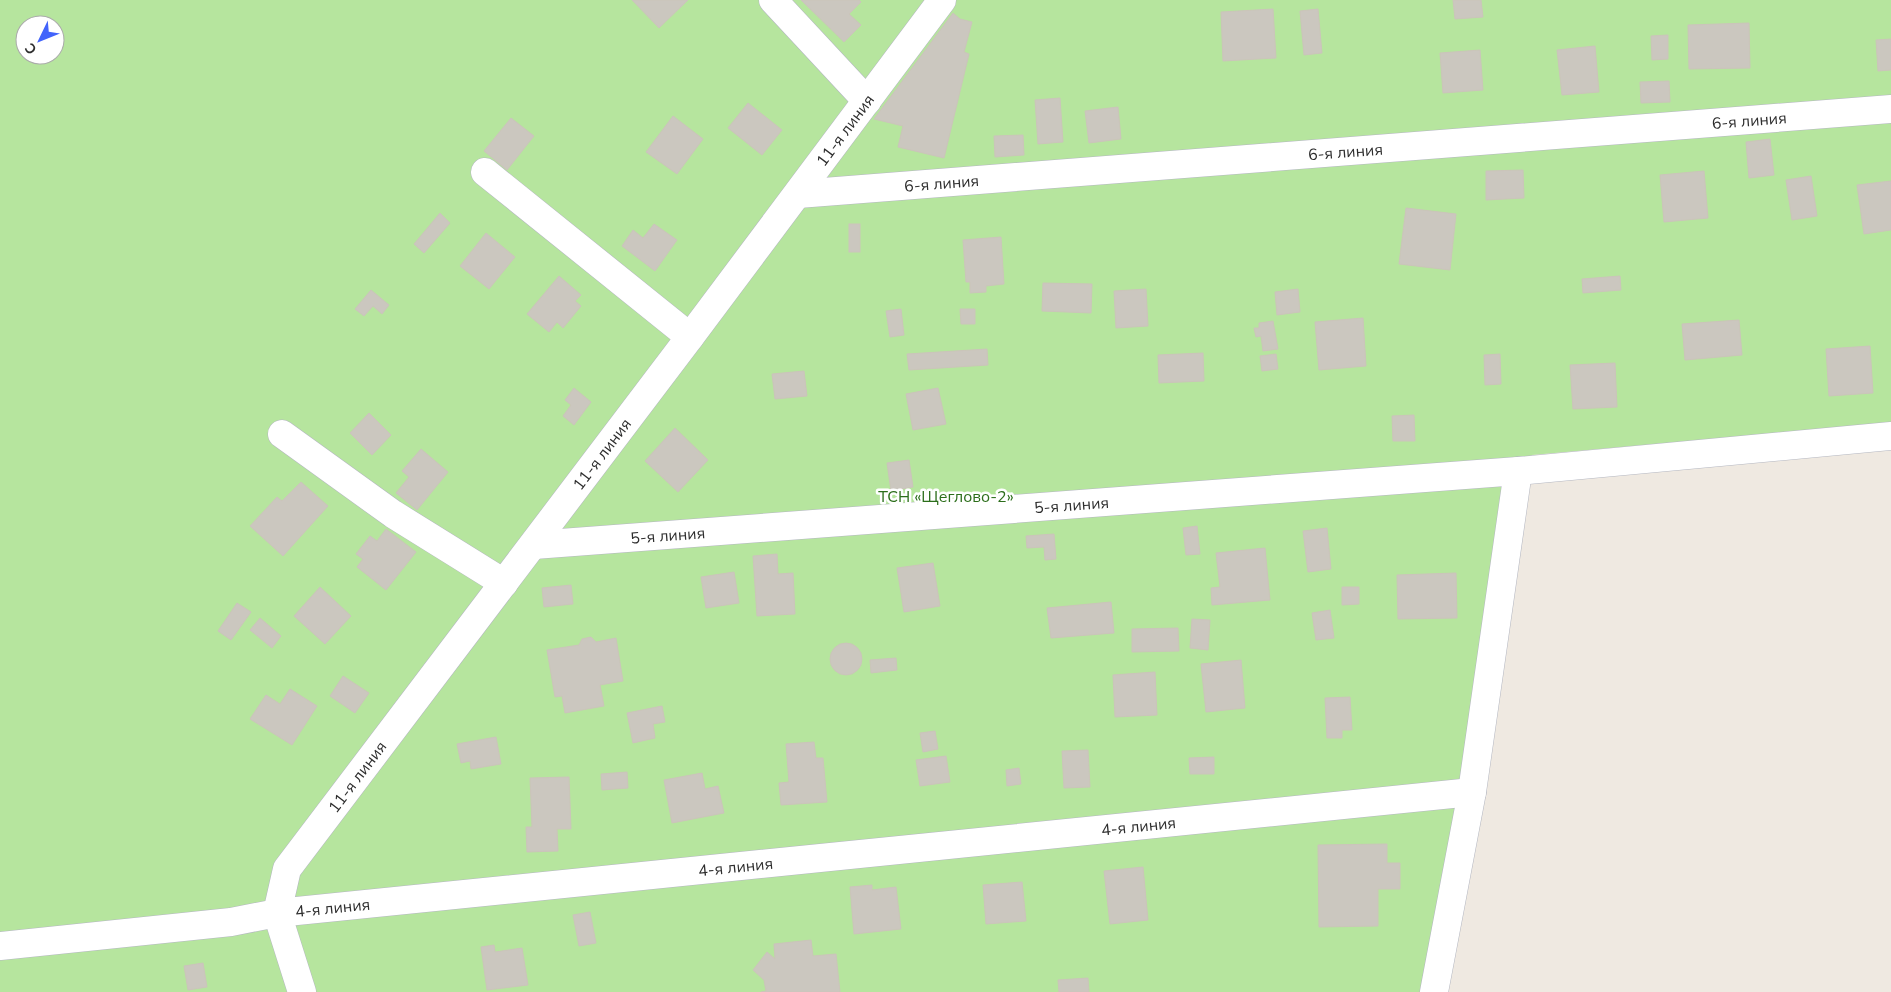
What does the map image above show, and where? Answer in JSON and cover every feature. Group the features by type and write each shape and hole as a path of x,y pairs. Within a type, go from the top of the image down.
{"street":[{"path":"773,0 867,101"},
{"name":"11-я линия","path":"277,913 287,869 534,545 942,0"},
{"name":"6-я линия","path":"798,194 1891,109"},
{"path":"485,172 690,337"},
{"path":"282,434 393,514 504,583"},
{"name":"5-я линия","path":"534,545 1518,471 1891,436"},
{"path":"1434,992 1472,792 1518,471"},
{"name":"4-я линия","path":"0,946 231,922 277,913 1472,792"},
{"path":"277,913 302,992"}],"green space":[{"name":"ТСН «Щеглово-2»","path":"0,0 1891,0 1891,423 1532,455 1483,791 1445,992 0,992"}],"building":[{"path":"632,0 688,0 659,28"},
{"path":"801,0 859,0 861,2 849,14 861,25 844,42"},
{"path":"1453,0 1481,0 1483,17 1455,19"},
{"path":"1273,9 1276,58 1223,61 1221,12"},
{"path":"1318,9 1322,53 1304,55 1300,11"},
{"path":"953,13 960,19 972,22 964,52 969,54 944,158 898,147 903,126 874,119"},
{"path":"1749,23 1750,68 1689,69 1688,25"},
{"path":"1668,35 1668,59 1652,60 1651,36"},
{"path":"1891,39 1891,70 1878,71 1876,40"},
{"path":"1595,46 1599,92 1562,95 1557,50"},
{"path":"1480,50 1483,90 1443,93 1440,53"},
{"path":"1669,81 1670,102 1641,103 1640,82"},
{"path":"1060,98 1063,142 1038,144 1035,100"},
{"path":"748,103 782,130 762,155 728,128"},
{"path":"1118,107 1121,139 1089,143 1085,111"},
{"path":"673,116 703,139 677,174 646,152"},
{"path":"511,118 534,136 507,170 484,151"},
{"path":"1023,135 1024,155 995,157 994,136"},
{"path":"1770,139 1774,175 1749,178 1746,142"},
{"path":"1523,170 1524,198 1486,200 1486,171"},
{"path":"1704,171 1708,218 1664,222 1660,175"},
{"path":"1811,176 1817,216 1792,220 1786,180"},
{"path":"1891,181 1891,230 1864,234 1857,185"},
{"path":"1406,208 1456,214 1450,270 1399,264"},
{"path":"440,213 450,223 424,253 414,244"},
{"path":"654,224 677,240 655,271 622,246 633,230 643,238"},
{"path":"849,224 860,224 860,252 849,252"},
{"path":"486,233 515,257 489,289 460,266"},
{"path":"1001,237 1004,284 986,286 986,292 970,293 970,282 966,282 963,240"},
{"path":"559,276 581,295 575,301 581,306 563,328 557,322 549,332 527,314"},
{"path":"1620,276 1621,290 1583,293 1582,279"},
{"path":"1043,283 1092,284 1091,313 1042,311"},
{"path":"1146,289 1148,326 1116,328 1114,291"},
{"path":"1298,289 1300,312 1277,315 1275,292"},
{"path":"371,290 389,305 382,314 373,306 364,316 355,309"},
{"path":"901,309 904,335 890,337 886,311"},
{"path":"960,309 975,309 975,324 961,324"},
{"path":"1363,318 1366,366 1319,370 1315,322"},
{"path":"1739,320 1742,355 1685,360 1682,324"},
{"path":"1273,321 1278,349 1263,351 1261,336 1256,337 1254,328 1259,328 1259,323"},
{"path":"1870,346 1873,393 1829,396 1826,349"},
{"path":"987,349 988,365 909,370 907,354"},
{"path":"1203,353 1204,381 1159,383 1158,355"},
{"path":"1276,354 1278,369 1262,371 1260,356"},
{"path":"1500,354 1501,384 1485,385 1484,355"},
{"path":"1615,363 1617,407 1573,409 1570,365"},
{"path":"804,371 807,396 775,399 772,374"},
{"path":"574,388 591,402 574,425 563,416 571,405 565,400"},
{"path":"938,388 946,424 913,430 906,394"},
{"path":"369,413 391,435 372,455 350,433"},
{"path":"1414,415 1415,441 1393,441 1392,416"},
{"path":"675,428 708,460 678,492 645,461"},
{"path":"421,449 448,472 417,510 396,493 409,477 402,471"},
{"path":"909,460 913,487 891,491 887,463"},
{"path":"301,482 328,506 283,556 250,526 277,497 282,501"},
{"path":"1197,526 1200,554 1186,555 1183,528"},
{"path":"1327,528 1331,569 1308,572 1303,531"},
{"path":"386,529 416,552 386,590 357,567 363,559 356,554 370,536 377,541"},
{"path":"1054,534 1056,559 1045,560 1044,547 1027,548 1026,536"},
{"path":"1265,548 1270,600 1212,605 1211,588 1220,587 1216,553"},
{"path":"777,554 778,574 793,573 795,614 757,616 753,556"},
{"path":"933,563 940,606 904,612 897,568"},
{"path":"734,572 739,603 706,608 701,577"},
{"path":"1456,573 1457,618 1398,619 1397,575"},
{"path":"571,585 573,604 544,607 542,588"},
{"path":"320,587 351,616 325,644 294,616"},
{"path":"1342,587 1359,587 1359,604 1342,605"},
{"path":"1111,602 1114,633 1051,638 1047,608"},
{"path":"237,603 251,612 231,640 218,631"},
{"path":"1330,610 1334,638 1316,640 1312,613"},
{"path":"260,618 281,636 272,648 250,630"},
{"path":"1192,619 1210,620 1208,650 1190,648"},
{"path":"1178,628 1179,651 1132,652 1132,629"},
{"path":"591,637 596,642 616,638 623,681 600,685 604,706 565,713 562,696 555,697 547,650 579,645 582,639"},
{"path":"846,643 852,644 857,648 861,653 861,665 857,670 852,674 846,675 840,674 835,670 831,665 830,659 831,653 835,648 840,644"},
{"path":"896,658 897,670 871,673 870,660"},
{"path":"1241,660 1245,708 1206,712 1201,664"},
{"path":"1155,672 1157,715 1115,717 1113,675"},
{"path":"343,676 369,693 355,713 330,696"},
{"path":"290,689 317,706 292,745 250,719 266,695 280,704"},
{"path":"1350,697 1352,730 1342,730 1342,738 1327,738 1325,698"},
{"path":"662,706 665,722 653,724 655,738 633,743 627,713"},
{"path":"935,731 938,749 923,752 920,733"},
{"path":"496,737 501,764 471,769 470,761 461,763 457,744"},
{"path":"814,742 816,758 823,758 827,802 781,805 779,783 789,782 786,744"},
{"path":"1088,750 1090,787 1064,788 1062,751"},
{"path":"946,756 950,782 920,786 916,760"},
{"path":"1214,757 1214,774 1190,774 1189,758"},
{"path":"1019,768 1021,784 1007,786 1006,770"},
{"path":"627,772 628,788 602,790 601,774"},
{"path":"702,773 705,789 718,786 724,813 672,823 664,780"},
{"path":"569,777 571,829 557,829 558,851 527,852 526,827 532,827 530,778"},
{"path":"1387,844 1387,863 1400,863 1400,889 1378,889 1378,926 1319,927 1318,845"},
{"path":"1143,867 1148,920 1110,924 1104,871"},
{"path":"1022,882 1026,921 986,924 983,885"},
{"path":"872,885 872,890 896,887 901,929 854,934 850,887"},
{"path":"590,912 596,943 579,946 573,915"},
{"path":"811,940 813,956 836,954 840,992 761,992 766,991 764,980 753,970 767,952 775,959 774,944"},
{"path":"494,945 495,952 522,948 528,985 487,990 481,947"},
{"path":"203,963 207,987 188,990 184,966"},
{"path":"1088,978 1089,992 1059,992 1058,980"}]}
